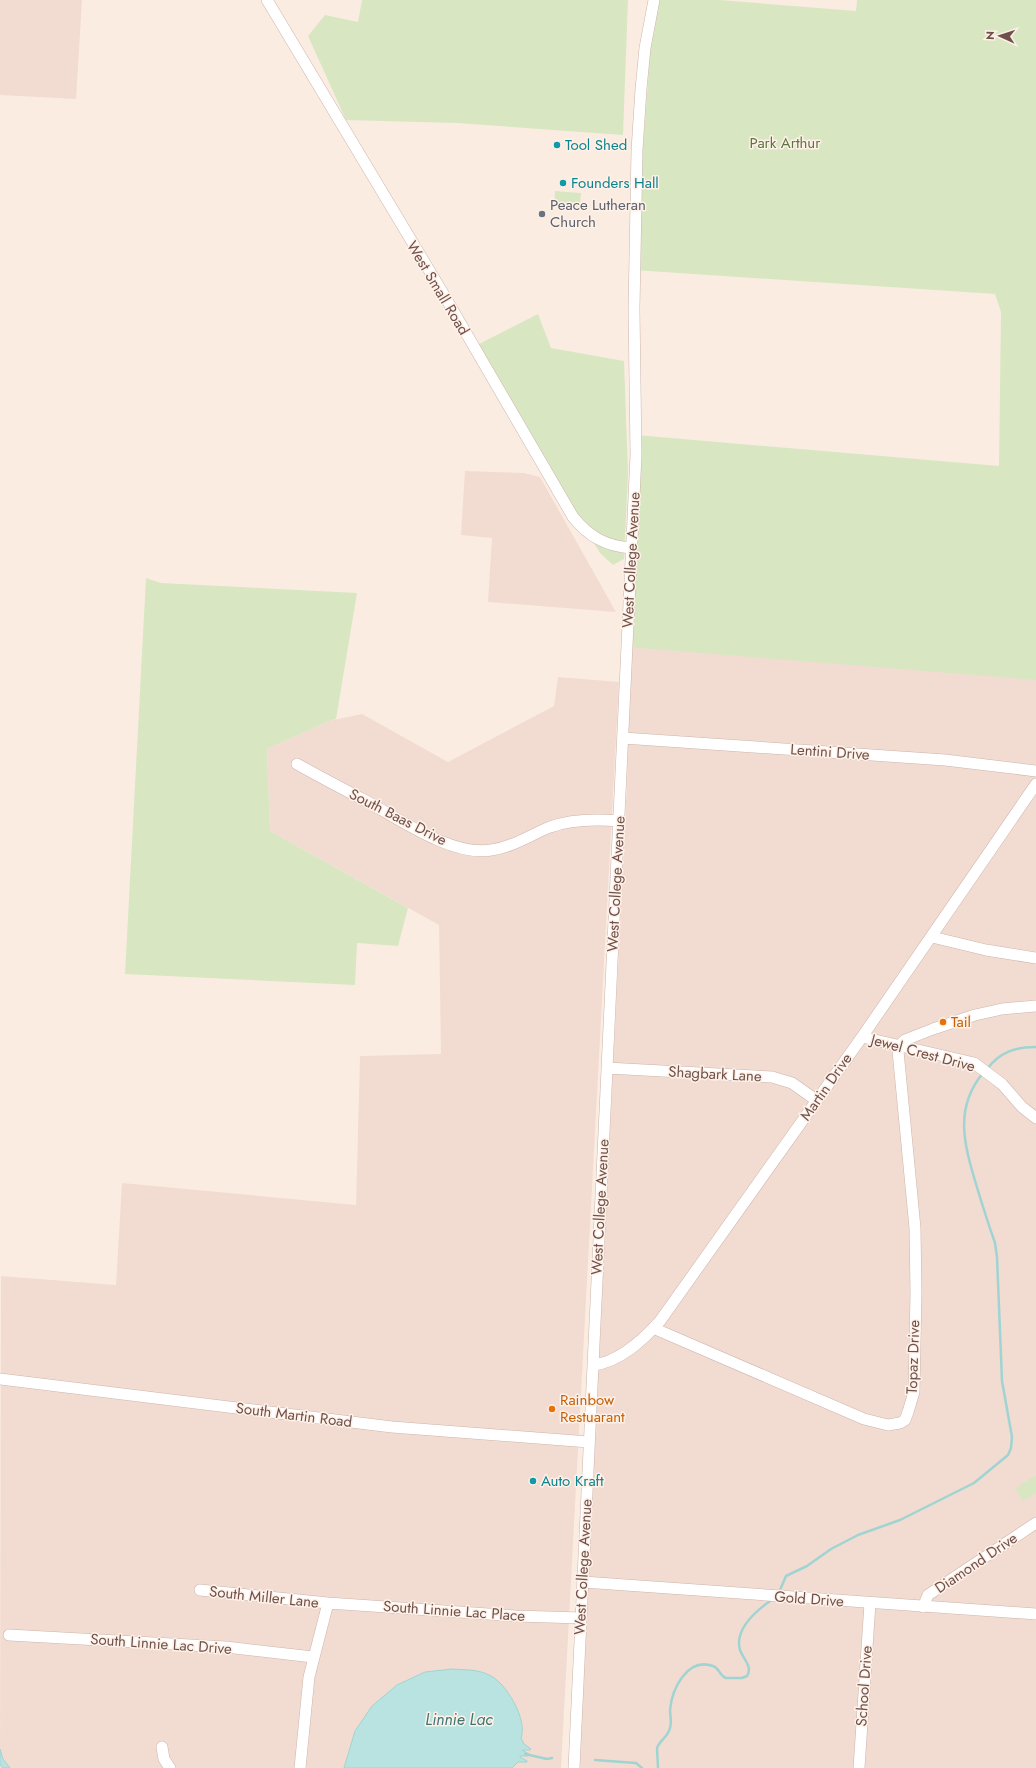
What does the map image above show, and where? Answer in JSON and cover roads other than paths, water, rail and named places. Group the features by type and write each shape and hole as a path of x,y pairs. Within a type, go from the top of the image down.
{"street":[{"name":"West Small Road","path":"267,0 444,295 573,517 592,537 611,546 631,548"},
{"name":"West College Avenue","path":"574,1768 636,448 634,309 637,150 640,89 645,48 654,0"},
{"name":"Lentini Drive","path":"623,738 945,760 1036,770"},
{"name":"South Baas Drive","path":"297,764 438,840 472,850 491,850 511,846 565,822 602,819 619,821"},
{"name":"Martin Drive","path":"593,1365 602,1364 619,1356 653,1328 673,1304 932,937 1036,784"},
{"path":"932,937 986,950 1036,958"},
{"path":"899,1046 911,1036 975,1016 1016,1006 1036,1006"},
{"name":"Jewel Crest Drive","path":"862,1037 974,1063 990,1074 1036,1118"},
{"name":"Topaz Drive","path":"653,1328 703,1348 864,1419 888,1425 900,1423 905,1420 914,1392 915,1260 913,1198 898,1051 899,1046"},
{"name":"Shagbark Lane","path":"607,1068 772,1077 792,1083 816,1100"},
{"name":"South Martin Road","path":"0,1378 392,1428 589,1442"},
{"name":"Diamond Drive","path":"923,1607 928,1595 1036,1523"},
{"name":"Gold Drive","path":"583,1582 1036,1614"},
{"name":"South Miller Lane","path":"200,1590 328,1603"},
{"path":"300,1768 309,1677 328,1603"},
{"name":"South Linnie Lac Place","path":"328,1603 516,1616 581,1618"},
{"name":"School Drive","path":"859,1768 870,1603"},
{"name":"South Linnie Lac Drive","path":"9,1635 226,1648 313,1657"},
{"path":"162,1747 164,1758 170,1768"}],"water":[{"name":"Linnie Lac","path":"452,1669 471,1670 484,1673 496,1679 502,1685 514,1702 518,1712 522,1730 521,1738 524,1744 531,1749 522,1750 529,1754 528,1756 520,1756 527,1762 518,1762 512,1768 344,1768 355,1731 372,1706 397,1685 425,1672"},
{"path":"0,1749 3,1759 10,1768 3,1768 0,1764"}],"waterway":[{"path":"987,1069 997,1058 1008,1052 1015,1049 1036,1047"},
{"path":"780,1590 786,1576 807,1566 831,1549 858,1535 900,1520 974,1483 1008,1455 1011,1448 1012,1437 1002,1381 997,1257 995,1243 965,1141 964,1127 968,1099 974,1086 983,1073"},
{"path":"658,1768 657,1748 669,1731 671,1724 671,1702 682,1677 688,1670 704,1664 717,1668 722,1676 726,1678 742,1678 747,1676 749,1669 740,1650 740,1635 743,1628 753,1615 770,1601"},
{"path":"525,1754 547,1759 552,1758"},
{"path":"595,1760 636,1763 642,1768"}],"place":[{"name":"Tool Shed","path":"557,145"},
{"name":"Founders Hall","path":"563,183"},
{"name":"Peace Lutheran Church","path":"542,214"},
{"name":"Tail","path":"943,1022"},
{"name":"Rainbow Restuarant","path":"552,1409"},
{"name":"Auto Kraft","path":"533,1481"}],"park label":[{"name":"Park Arthur","path":"785,143"}]}
